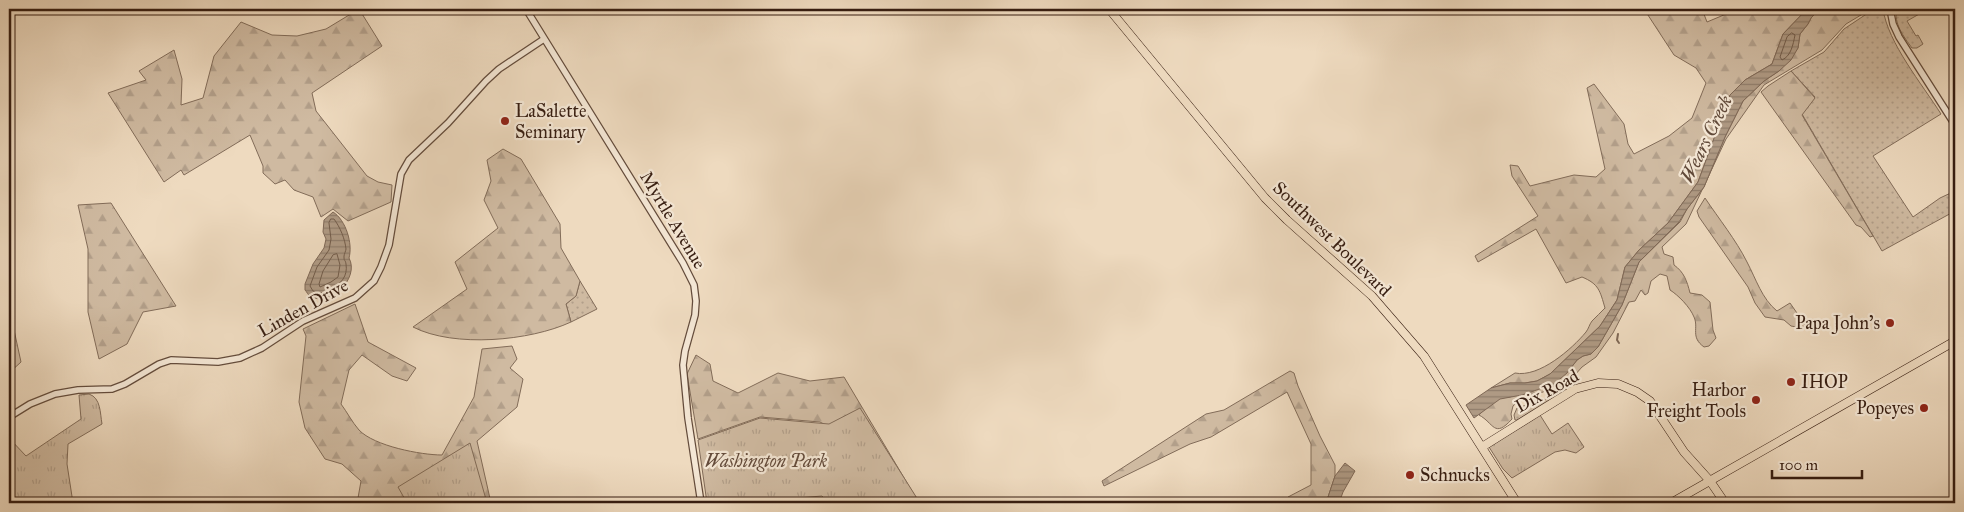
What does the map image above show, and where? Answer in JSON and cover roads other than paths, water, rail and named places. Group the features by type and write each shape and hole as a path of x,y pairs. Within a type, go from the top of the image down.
{"main road":[{"name":"Southwest Boulevard","path":"1109,9 1265,198 1372,296 1424,356 1517,503"},
{"path":"1671,503 1955,341"},
{"name":"Dix Road","path":"1482,446 1575,389 1598,383 1618,384 1631,388 1650,401 1684,452 1710,481 1725,503"},
{"path":"1474,433 1481,437 1504,434"}],"street":[{"name":"Myrtle Avenue","path":"526,9 683,263 694,284 695,315 683,365 688,418 701,503"},
{"path":"1890,9 1893,24 1899,37 1955,125"},
{"name":"Linden Drive","path":"9,418 42,398 71,391 112,389 125,384 159,364 171,360 218,362 240,358 262,348 303,321 355,298 374,281 381,267 389,245 402,174 409,160 448,124 499,69 544,38"}],"water":[{"path":"1807,9 1824,9 1819,10 1811,18 1800,34 1798,48 1791,60 1764,81 1743,101 1725,137 1704,187 1679,222 1639,262 1622,305 1598,347 1591,354 1577,360 1567,373 1554,384 1522,395 1500,399 1474,418 1466,405 1491,388 1510,383 1537,381 1550,374 1600,326 1617,300 1625,267 1639,250 1668,223 1698,182 1730,95 1745,80 1772,64 1783,34"},
{"path":"333,212 345,226 349,239 350,274 347,282 334,295 318,299 309,295 305,290 305,284 313,264 324,248 326,239 323,232 324,220"},
{"path":"1345,463 1355,471 1339,503 1326,503 1335,476"}],"waterway":[{"path":"1618,334 1617,340 1619,343"}],"place":[{"name":"LaSalette Seminary","path":"505,121"},
{"name":"Papa John's","path":"1890,323"},
{"name":"IHOP","path":"1791,382"},
{"name":"Harbor Freight Tools","path":"1756,400"},
{"name":"Popeyes","path":"1924,408"},
{"name":"Schnucks","path":"1410,475"}],"water label":[{"name":"Wears Creek","path":"1706,139"}],"park label":[{"name":"Washington Park","path":"766,461"}]}
